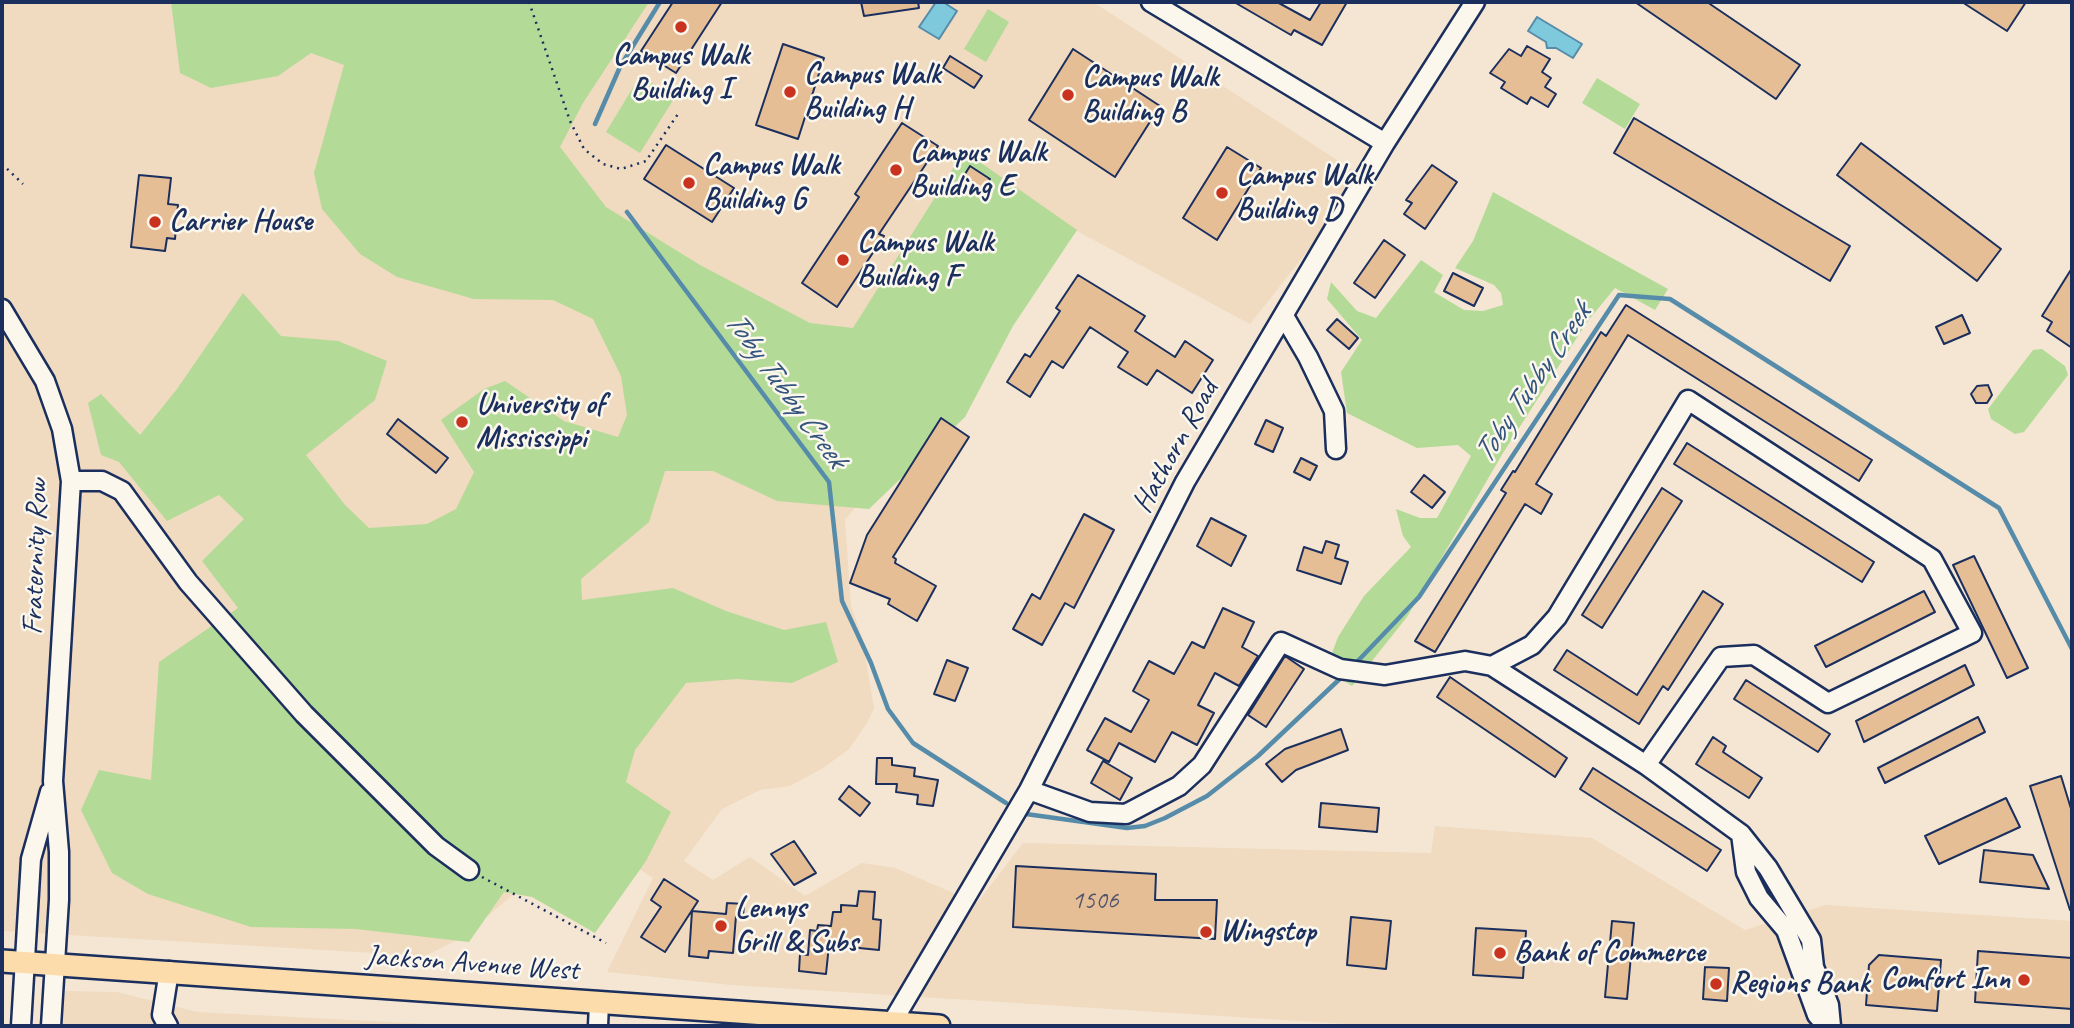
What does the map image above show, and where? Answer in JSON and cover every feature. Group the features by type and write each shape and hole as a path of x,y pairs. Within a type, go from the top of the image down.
{"main road":[{"name":"Jackson Avenue West","path":"2,961 939,1026"}],"street":[{"path":"1150,2 1178,8 1385,143"},
{"name":"Hathorn Road","path":"890,1024 1029,790 1185,482 1385,143 1475,2"},
{"name":"Fraternity Row","path":"2,309 44,381 62,429 71,481 53,781 60,852 51,1026"},
{"path":"1284,316 1308,356 1334,411 1336,449"},
{"path":"1492,666 1532,645 1557,617 1688,401 1932,559 1972,633 1828,703 1754,654 1721,657 1646,765"},
{"path":"71,481 102,481 122,491 188,582 304,714 436,846 469,870"},
{"path":"1029,790 1090,811 1126,814 1179,786 1202,765 1280,642 1340,669 1384,675 1465,661 1492,666 1646,765 1741,834 1768,868 1806,930 1814,967 1829,1005 1829,1026"},
{"name":"Fraternity Row","path":"21,1026 31,859 53,781"},
{"path":"168,1026 162,1015 169,971"},
{"path":"598,1026 599,1003"}],"path":[{"path":"528,2 570,121 584,149 603,164 621,169 646,161 680,111"},
{"path":"2,164 23,184"},
{"path":"469,870 606,943"}],"shaded area":[{"name":"University of Mississippi","path":"2,2 1093,2 1365,178 1250,324 1077,231 845,520 851,606 862,637 874,708 867,723 849,749 823,768 790,786 760,790 722,809 684,861 713,880 750,857 805,896 862,863 895,868 977,903 1023,843 1431,853 1435,826 1592,838 1745,930 1825,905 2072,921 2072,1026 1379,1026 732,985 607,972 653,878 560,816 515,893 463,937 425,956 2,931"},
{"path":"65,991 117,992 197,1012 465,1026 62,1026"}],"green space":[{"path":"171,2 649,2 583,103 560,147 606,207 700,265 810,323 853,328 964,151 1077,230 1013,326 965,417 869,509 777,501 713,471 665,471 649,522 581,579 582,600 673,588 726,611 784,630 826,622 838,662 792,683 737,679 686,683 635,750 626,782 671,812 646,861 595,933 532,897 504,892 469,942 356,929 251,927 148,894 112,873 81,810 99,770 151,780 159,662 238,608 202,561 244,519 219,495 167,521 119,462 101,455 88,403 101,394 140,435 177,389 243,293 281,336 338,341 387,361 375,400 306,455 345,505 369,528 427,524 456,509 474,472 441,420 484,389 505,381 564,421 618,437 627,415 621,376 593,319 553,300 474,299 397,277 360,254 322,209 314,173 344,65 311,53 278,76 211,88 180,73"},
{"path":"988,9 1009,22 986,62 964,49"},
{"path":"640,76 675,97 640,153 606,132"},
{"path":"1597,78 1640,104 1625,129 1582,103"},
{"path":"1493,192 1668,289 1655,310 1615,288 1587,322 1503,453 1407,617 1352,686 1326,669 1338,637 1364,596 1411,547 1403,536 1396,509 1420,518 1437,518 1471,456 1458,445 1417,448 1347,413 1341,372 1362,340 1327,299 1331,282 1357,311 1376,318 1421,260 1443,275 1434,292 1464,310 1483,311 1503,305 1501,293 1494,285 1455,268 1473,241"},
{"path":"2042,349 2065,366 2068,375 2024,432 2015,434 1991,419 1988,409 2033,350"}],"water":[{"path":"936,2 943,2 957,11 939,39 919,27"},
{"path":"1537,17 1582,44 1573,58 1556,48 1547,48 1546,42 1528,31"}],"building":[{"name":"Campus Walk Building I","path":"673,2 722,2 676,73 641,51"},
{"path":"861,2 918,2 919,8 864,16"},
{"path":"1234,2 1277,2 1310,20 1321,2 1347,2 1322,45 1294,30 1291,35"},
{"path":"1635,2 1707,2 1800,65 1776,99"},
{"path":"1962,2 2026,2 2007,31"},
{"name":"Campus Walk Building H","path":"783,44 824,58 798,139 756,125"},
{"path":"1527,46 1550,59 1542,72 1551,78 1545,87 1556,94 1548,107 1531,97 1527,104 1501,88 1505,82 1490,73 1509,49 1521,56"},
{"path":"1073,49 1160,106 1115,177 1029,120"},
{"path":"950,56 982,76 974,88 943,68"},
{"path":"1634,118 1850,246 1830,281 1614,153"},
{"path":"902,123 938,146 879,234 884,236 837,307 802,283 859,197 855,194"},
{"path":"1861,143 2001,249 1977,281 1837,175"},
{"name":"Campus Walk Building G","path":"666,145 734,188 712,222 644,179"},
{"name":"Campus Walk Building D","path":"1227,147 1261,168 1217,240 1183,218"},
{"path":"1432,165 1457,182 1425,229 1404,214 1412,203 1406,200"},
{"path":"970,166 990,179 980,195 960,182"},
{"name":"Carrier House","path":"139,175 171,178 168,204 178,205 175,239 167,238 165,251 131,247"},
{"path":"1384,240 1405,255 1375,298 1354,283"},
{"path":"2072,268 2072,348 2047,331 2052,322 2042,316"},
{"path":"1453,273 1483,288 1474,306 1444,291"},
{"path":"1078,275 1145,316 1135,331 1175,357 1185,341 1213,360 1192,393 1157,370 1147,385 1118,367 1128,352 1090,327 1063,368 1052,361 1030,397 1007,382 1025,354 1030,357 1060,311 1056,308"},
{"path":"1626,305 1872,460 1859,481 1628,335 1536,484 1552,494 1541,514 1525,504 1435,652 1415,641 1506,493 1501,490 1513,471 1515,472 1601,332 1606,336"},
{"path":"1962,315 1970,333 1944,344 1936,327"},
{"path":"1337,319 1358,338 1349,349 1327,330"},
{"path":"1988,385 1992,395 1987,403 1976,403 1971,394 1977,386"},
{"path":"941,418 969,437 893,557 896,559 895,563 936,586 917,621 888,604 890,599 850,583 867,535"},
{"path":"398,419 448,458 436,473 387,434"},
{"path":"1266,420 1283,428 1273,452 1255,444"},
{"path":"1687,443 1874,562 1862,582 1674,464"},
{"path":"1301,458 1317,466 1310,480 1294,472"},
{"path":"1424,475 1445,492 1432,508 1411,492"},
{"path":"1662,488 1682,501 1602,628 1582,615"},
{"path":"1084,514 1114,530 1074,608 1065,603 1042,645 1013,629 1032,594 1040,599"},
{"path":"1211,518 1246,536 1231,566 1197,546"},
{"path":"1326,541 1339,545 1335,558 1348,562 1341,584 1297,570 1304,547 1322,553"},
{"path":"1974,556 2028,668 2007,678 1953,565"},
{"path":"1703,591 1723,604 1668,690 1663,686 1639,724 1554,670 1567,650 1637,695"},
{"path":"1924,591 1935,612 1826,667 1815,646"},
{"path":"1223,608 1254,622 1242,647 1258,656 1239,686 1215,673 1198,705 1214,713 1197,745 1172,732 1155,762 1119,743 1109,762 1087,750 1105,718 1131,732 1149,700 1133,691 1149,661 1174,674 1192,642 1204,648"},
{"path":"1285,656 1304,669 1266,727 1248,715"},
{"path":"947,660 968,668 955,701 934,694"},
{"path":"1965,665 1974,685 1864,742 1856,721"},
{"path":"1450,677 1567,758 1555,777 1437,697"},
{"path":"1746,680 1830,734 1818,752 1734,699"},
{"path":"1978,717 1985,732 1885,783 1878,768"},
{"path":"1341,729 1348,750 1296,770 1282,782 1266,764 1285,749"},
{"path":"1713,737 1726,746 1723,752 1762,778 1749,798 1696,764"},
{"path":"877,758 892,758 892,765 915,768 914,776 938,780 933,806 917,804 918,795 896,792 897,784 876,784"},
{"path":"1103,761 1132,778 1120,800 1091,783"},
{"path":"1593,768 1721,850 1707,871 1580,789"},
{"path":"2061,776 2072,812 2070,910 2030,786"},
{"path":"849,786 870,803 860,816 839,799"},
{"path":"2006,798 2020,827 1939,864 1925,836"},
{"path":"1321,803 1379,808 1377,832 1319,827"},
{"path":"794,841 816,873 794,885 771,854"},
{"path":"1984,850 2033,855 2049,889 1980,882"},
{"path":"1016,866 1156,874 1155,900 1217,900 1215,939 1013,927"},
{"path":"664,879 698,901 665,952 641,937 661,907 651,900"},
{"path":"859,891 875,892 873,919 881,920 879,950 829,945 826,974 799,971 800,954 808,955 810,930 817,931 818,925 831,926 833,912 841,912 841,905 857,906"},
{"name":"Lennys Grill & Subs","path":"727,903 744,904 743,917 736,916 733,953 709,951 708,958 689,956 692,911 726,914"},
{"path":"1351,917 1391,921 1386,969 1347,965"},
{"path":"1612,921 1634,923 1627,999 1605,997"},
{"name":"Bank of Commerce","path":"1476,928 1526,931 1523,978 1473,975"},
{"name":"Comfort Inn","path":"1978,951 2072,958 2072,1009 1975,1002"},
{"path":"1879,955 1941,960 1937,1011 1866,1005 1869,965"},
{"name":"Regions Bank","path":"1705,967 1729,968 1727,1001 1703,999"}],"waterway":[{"name":"Toby Tubby Creek","path":"595,124 620,67 660,2"},
{"name":"Toby Tubby Creek","path":"627,212 829,482 842,601 871,663 888,709 913,743 1006,803"},
{"name":"Toby Tubby Creek","path":"1354,665 1419,597 1619,295 1670,299 1999,508 2072,649"},
{"name":"Toby Tubby Creek","path":"1026,814 1127,828 1145,826 1165,818 1207,796 1258,756 1345,674"}],"place":[{"name":"Campus Walk Building I","path":"681,27"},
{"name":"Campus Walk Building H","path":"790,92"},
{"name":"Campus Walk Building B","path":"1068,95"},
{"name":"Campus Walk Building E","path":"896,170"},
{"name":"Campus Walk Building G","path":"689,183"},
{"name":"Campus Walk Building D","path":"1222,193"},
{"name":"Carrier House","path":"155,222"},
{"name":"Campus Walk Building F","path":"843,260"},
{"name":"University of Mississippi","path":"462,422"},
{"name":"Lennys Grill & Subs","path":"721,926"},
{"name":"Wingstop","path":"1206,932"},
{"name":"Bank of Commerce","path":"1500,953"},
{"name":"Comfort Inn","path":"2024,980"},
{"name":"Regions Bank","path":"1716,984"}]}
